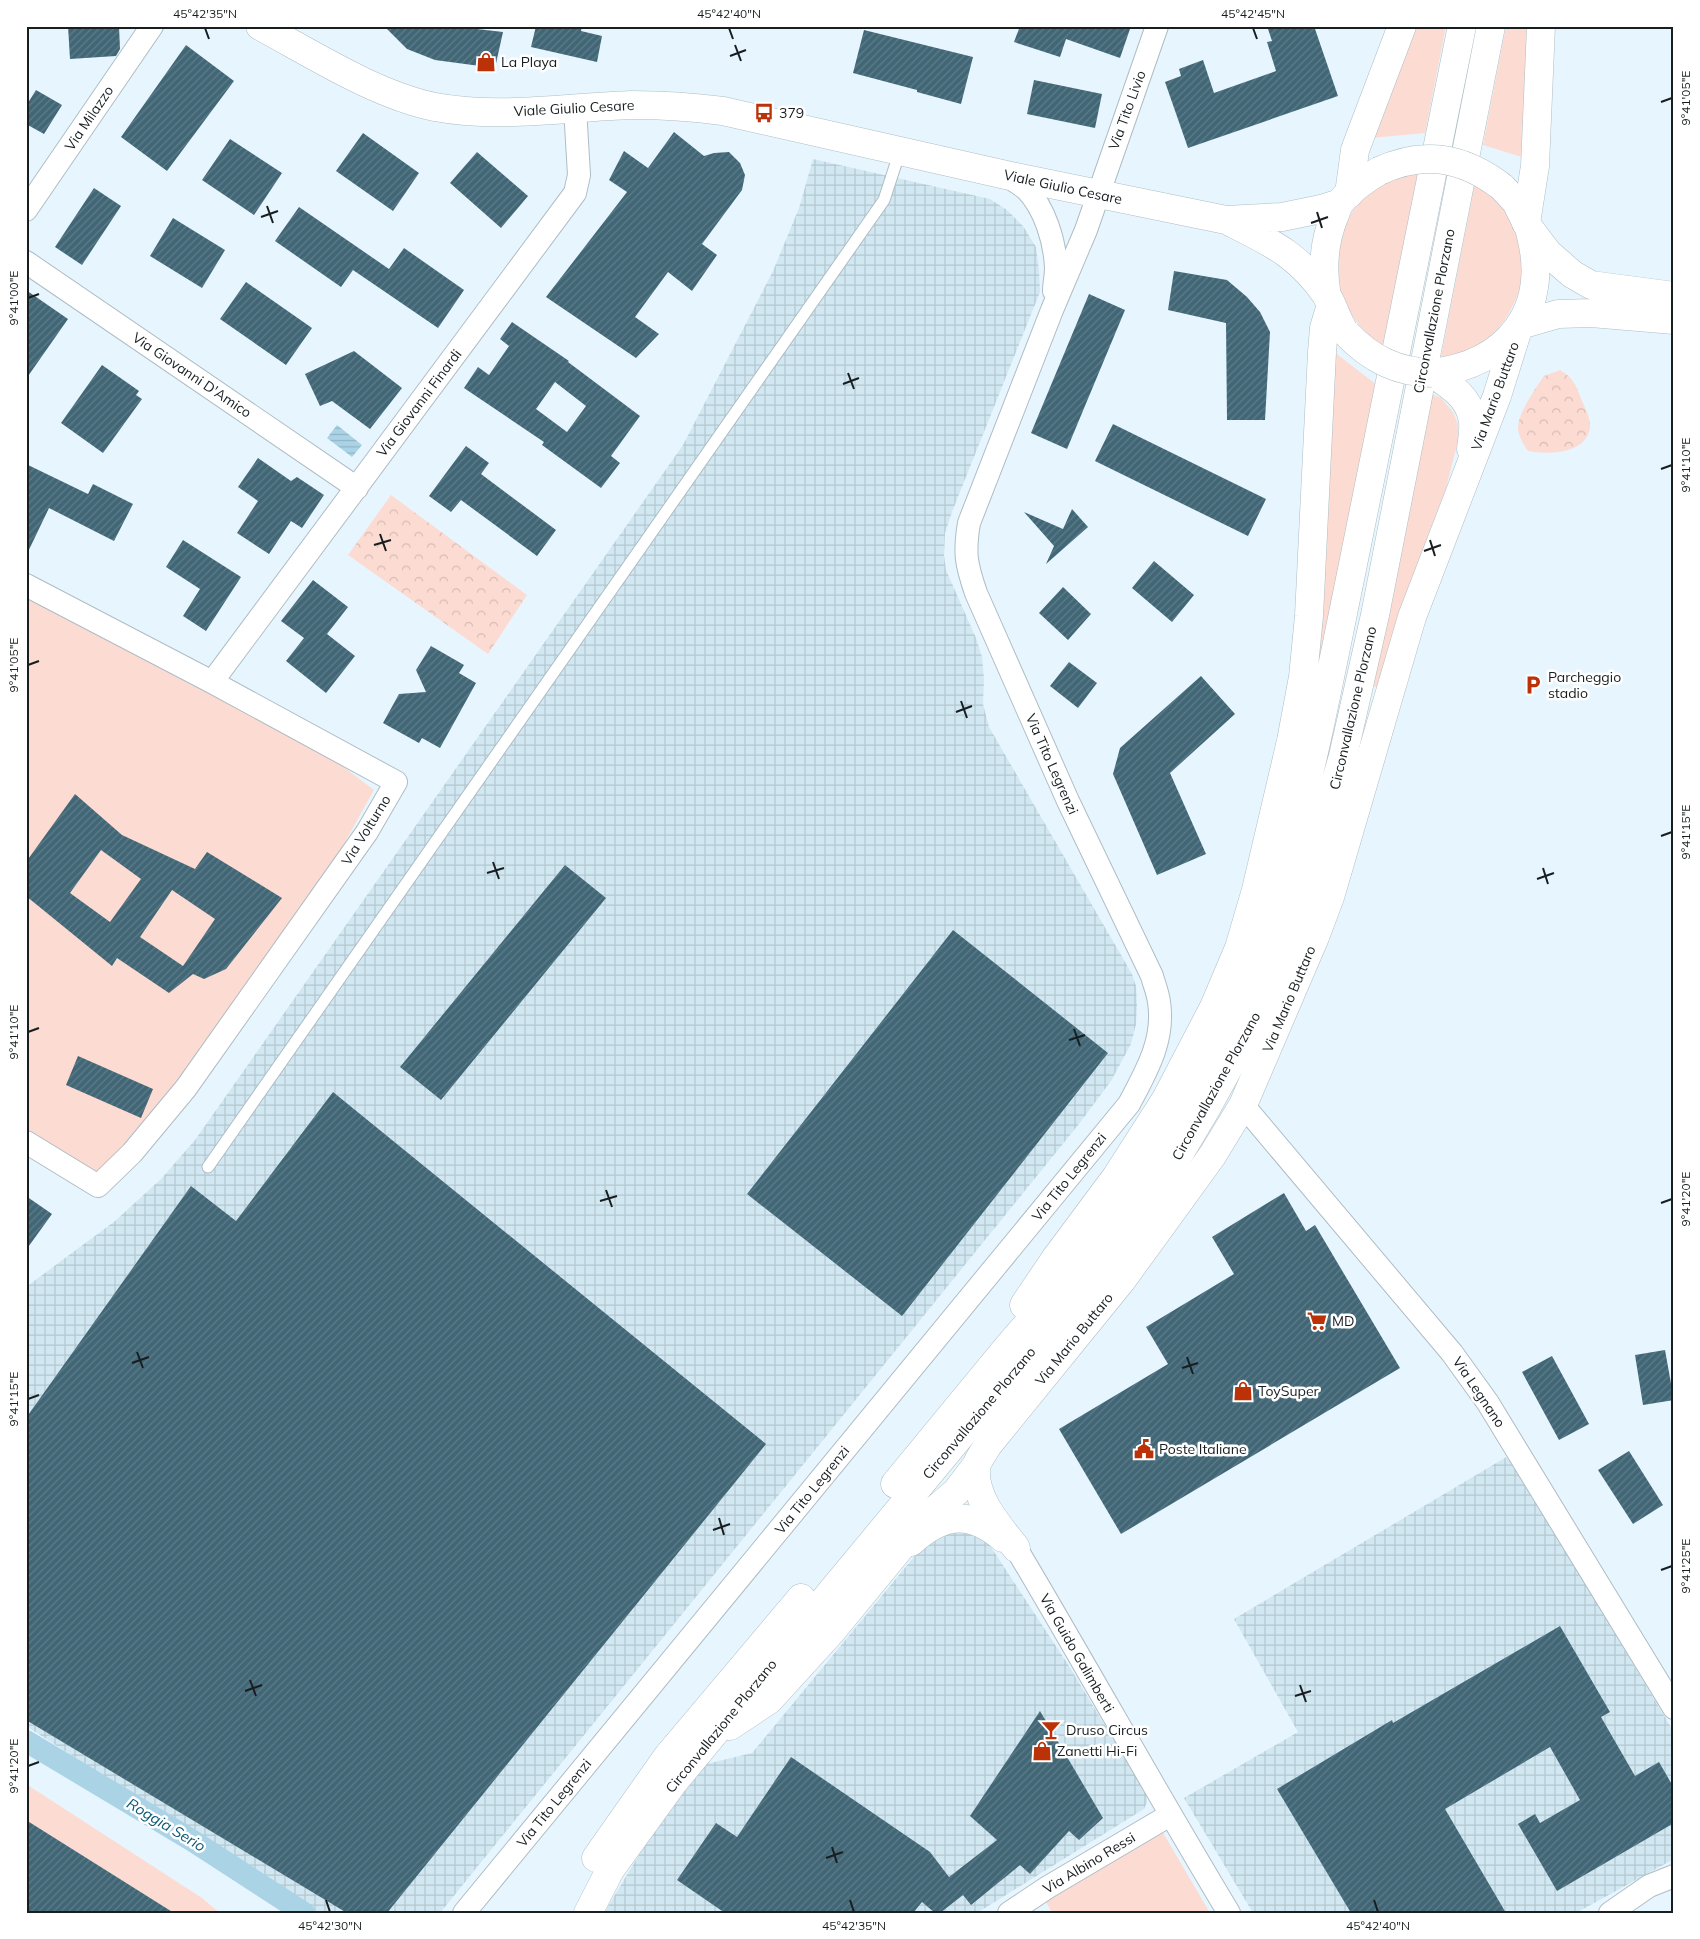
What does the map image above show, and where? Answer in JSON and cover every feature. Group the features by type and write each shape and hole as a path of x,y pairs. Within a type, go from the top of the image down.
{"main road":[{"name":"Viale Giulio Cesare","path":"260,26 373,86 402,98 427,104 482,112 632,105 679,105 723,111 1006,175 1226,220 1282,218 1312,212 1345,198 1368,178 1395,164 1414,160 1441,159 1470,167 1487,175 1502,187 1516,202 1528,225 1548,253 1572,274 1591,285 1674,296"},
{"path":"1345,198 1355,150 1402,26"},
{"name":"Circonvallazione Plorzano","path":"569,1913 595,1859 667,1757 814,1583 999,1357 1076,1268 1135,1186 1184,1108 1237,1003 1260,949 1279,890 1315,748 1413,275 1462,26"},
{"name":"Circonvallazione Plorzano","path":"588,1913 610,1870 662,1798 707,1741 1097,1271 1157,1191 1206,1109 1252,1025 1304,894 1343,756 1375,615 1491,26"},
{"path":"1528,225 1535,166 1542,26"},
{"name":"Viale Giulio Cesare","path":"1329,301 1323,266 1324,249 1331,225 1345,198"},
{"name":"Viale Giulio Cesare","path":"1226,220 1286,251 1306,268 1329,301 1347,334 1359,347 1384,363 1403,370 1432,373 1452,371 1480,360 1501,346 1519,327 1530,301 1536,278 1535,248 1528,225"},
{"path":"999,1357 1018,1313 1055,1259 1116,1177 1166,1099 1214,1007 1239,948 1258,880 1291,741 1303,677 1310,616 1322,352 1329,301"},
{"name":"Viale Giulio Cesare","path":"1519,327 1558,314 1590,313 1674,320"},
{"name":"Via Mario Buttaro","path":"889,1562 922,1521 956,1492 975,1467 988,1445 1127,1272 1212,1156 1243,1105 1315,938 1330,898 1412,617 1497,396 1519,327"},
{"name":"Via Mario Buttaro","path":"1432,373 1452,387 1465,401 1473,418 1471,463"},
{"path":"975,1467 977,1488 990,1513 1016,1548"},
{"path":"707,1741 769,1700 831,1632 889,1562 933,1525 952,1519 971,1518 989,1526 1016,1548"}],"street":[{"name":"Via Milazzo","path":"26,210 152,26"},
{"name":"Via Tito Livio","path":"1099,194 1157,26"},
{"name":"Via Giovanni Finardi","path":"212,682 575,193 579,175 575,108"},
{"name":"Via Tito Legrenzi","path":"1006,175 1026,190 1038,205 1047,226 1053,246 1056,269 1052,310"},
{"name":"Via Tito Legrenzi","path":"464,1913 1129,1104 1152,1061 1160,1028 1159,1002 1152,976 1068,801 976,592 966,564 969,523 1099,194"},
{"name":"Via Giovanni D'Amico","path":"26,262 357,488"},
{"name":"Via Volturno","path":"26,586 212,682 396,782 367,832 186,1088 132,1153 98,1186 26,1142"},
{"name":"Via Legnano","path":"1243,1105 1452,1353 1488,1403 1674,1708"},
{"name":"Via Guido Galimberti","path":"1016,1548 1229,1913"},
{"name":"Via Albino Ressi","path":"1009,1913 1048,1887 1170,1814"},
{"path":"1610,1913 1649,1886 1674,1876"}],"lane":[{"path":"208,1167 884,200 900,151"}],"shaded area":[{"path":"813,159 990,199 1007,210 1023,226 1036,247 1040,292 952,512 945,533 944,555 946,570 976,638 982,657 984,679 983,704 989,727 1132,974 1136,986 1137,1005 1136,1024 1131,1044 1111,1081 1079,1124 440,1913 316,1913 26,1726 26,1287 115,1221 161,1179 195,1140 683,445 773,271 799,208"},
{"path":"1508,1456 1674,1732 1674,1859 1576,1913 1253,1913 1184,1798 1298,1732 1234,1619"},
{"path":"964,1532 987,1541 1069,1666 1147,1795 1144,1809 977,1913 604,1913 652,1833 706,1764 752,1753 927,1541 947,1533"}],"green space":[{"path":"1413,26 1446,26 1425,133 1371,138"},
{"path":"1506,26 1533,26 1525,158 1483,145"},
{"path":"1420,170 1384,347 1368,335 1346,305 1340,288 1337,270 1338,251 1342,233 1351,214 1365,196 1384,182"},
{"path":"1475,182 1500,204 1513,224 1520,246 1523,270 1515,301 1498,329 1472,349 1457,355 1441,357"},
{"path":"1334,352 1377,385 1321,666 1315,667"},
{"path":"1560,370 1574,383 1589,417 1590,427 1587,436 1575,448 1566,451 1546,453 1528,451 1518,429 1521,416 1544,376"},
{"path":"1432,394 1441,398 1453,412 1458,424 1458,441 1446,488 1403,601 1379,688 1373,686"},
{"path":"391,495 527,595 488,654 348,555"},
{"path":"26,597 333,759 374,790 336,858 175,1086 129,1143 95,1175 26,1131"},
{"path":"26,1784 202,1898 220,1913 174,1913 26,1820"},
{"path":"1162,1831 1210,1913 1052,1913 1045,1900"}],"water":[{"path":"337,425 362,445 352,457 327,438"}],"building":[{"path":"68,26 119,26 120,49 116,56 70,59"},
{"path":"384,26 472,26 477,29 503,32 495,68 435,60 407,49"},
{"path":"536,26 582,26 581,31 602,36 597,62 531,47"},
{"path":"1020,26 1131,26 1120,58 1066,39 1060,57 1014,42"},
{"path":"1267,26 1314,26 1338,96 1188,148 1165,82 1181,76 1179,69 1203,60 1214,93 1276,71 1267,42 1272,41"},
{"path":"864,30 973,57 961,104 853,73"},
{"path":"186,45 234,81 167,171 121,137"},
{"path":"1034,80 1102,94 1095,128 1027,114"},
{"path":"36,90 62,105 44,134 26,124 26,106"},
{"path":"674,132 704,156 729,152 740,163 745,175 742,190 702,244 717,255 692,291 668,272 635,317 659,334 636,358 546,297 627,192 609,180 624,151 648,168"},
{"path":"363,133 419,173 393,211 336,171"},
{"path":"230,139 282,173 254,215 202,180"},
{"path":"477,152 528,196 501,228 450,183"},
{"path":"94,188 121,206 82,265 55,247"},
{"path":"299,207 389,269 404,248 464,290 438,328 353,270 341,287 275,241"},
{"path":"173,218 225,250 202,288 150,256"},
{"path":"1174,271 1227,280 1247,297 1260,312 1270,332 1265,420 1227,420 1226,323 1168,310"},
{"path":"246,282 312,328 286,365 220,319"},
{"path":"26,290 68,319 26,379"},
{"path":"1089,294 1125,310 1067,449 1031,433"},
{"path":"512,322 569,361 640,416 611,456 620,463 601,488 542,445 544,442 464,388 478,367 489,375 509,346 500,339","holes":["555,382 586,406 567,432 536,409"]},
{"path":"354,351 402,388 370,429 332,401 320,406 305,374"},
{"path":"102,365 139,391 136,395 142,399 103,453 61,423"},
{"path":"1113,424 1266,499 1248,536 1095,461"},
{"path":"466,446 489,463 481,474 556,530 537,556 461,500 451,512 429,496"},
{"path":"258,458 291,481 297,477 324,495 302,528 291,521 269,554 237,533 258,501 238,487"},
{"path":"26,464 88,494 93,484 133,504 114,541 49,508 26,556"},
{"path":"1072,509 1088,527 1046,564 1054,546 1024,512 1063,529"},
{"path":"183,540 241,577 206,631 183,616 200,589 166,567"},
{"path":"1154,561 1194,595 1172,622 1132,588"},
{"path":"313,580 348,607 327,634 355,656 326,693 286,661 304,638 281,621"},
{"path":"1063,587 1091,614 1068,640 1039,613"},
{"path":"431,646 464,665 459,673 476,683 440,748 422,738 419,743 383,723 399,694 426,692 416,670"},
{"path":"1069,662 1097,683 1078,708 1050,686"},
{"path":"1201,676 1235,714 1170,773 1206,854 1157,875 1113,774 1120,748"},
{"path":"75,794 122,835 195,869 207,852 282,898 226,969 204,979 193,974 169,993 117,958 112,966 26,896 26,862","holes":["101,850 141,879 110,922 70,893","172,890 215,919 183,966 140,937"]},
{"path":"565,865 606,898 441,1100 400,1067"},
{"path":"953,930 1108,1053 902,1316 747,1194"},
{"path":"78,1056 153,1089 141,1118 66,1085"},
{"path":"333,1092 766,1444 387,1913 347,1913 26,1720 26,1418 191,1186 236,1221"},
{"path":"1284,1193 1306,1231 1315,1225 1400,1368 1121,1534 1059,1429 1168,1364 1146,1327 1234,1274 1212,1237"},
{"path":"26,1196 52,1214 26,1250"},
{"path":"1665,1350 1674,1400 1643,1405 1635,1355"},
{"path":"1552,1356 1589,1424 1559,1440 1522,1372"},
{"path":"1629,1451 1663,1505 1633,1524 1598,1470"},
{"path":"1560,1626 1610,1712 1601,1717 1635,1776 1659,1762 1674,1788 1674,1823 1557,1891 1518,1824 1535,1814 1540,1823 1580,1800 1550,1747 1445,1809 1506,1913 1351,1913 1277,1789 1392,1720 1393,1723"},
{"path":"1040,1711 1103,1818 1079,1840 1069,1831 1030,1874 1020,1865 971,1905 963,1895 940,1913 935,1913 922,1902 913,1913 725,1913 677,1880 716,1823 737,1837 791,1757 930,1852 949,1877 997,1840 970,1816"},
{"path":"26,1820 174,1913 26,1913"}],"waterway":[{"name":"Roggia Serio","path":"26,1741 193,1841 304,1913"}],"place":[{"name":"La Playa","path":"486,62"},
{"name":"379","path":"764,113"},
{"name":"Parcheggio stadio","path":"1533,685"},
{"name":"MD","path":"1317,1321"},
{"name":"ToySuper","path":"1243,1391"},
{"name":"Poste Italiane","path":"1144,1449"},
{"name":"Druso Circus","path":"1051,1730"},
{"name":"Zanetti Hi-Fi","path":"1042,1751"}]}
